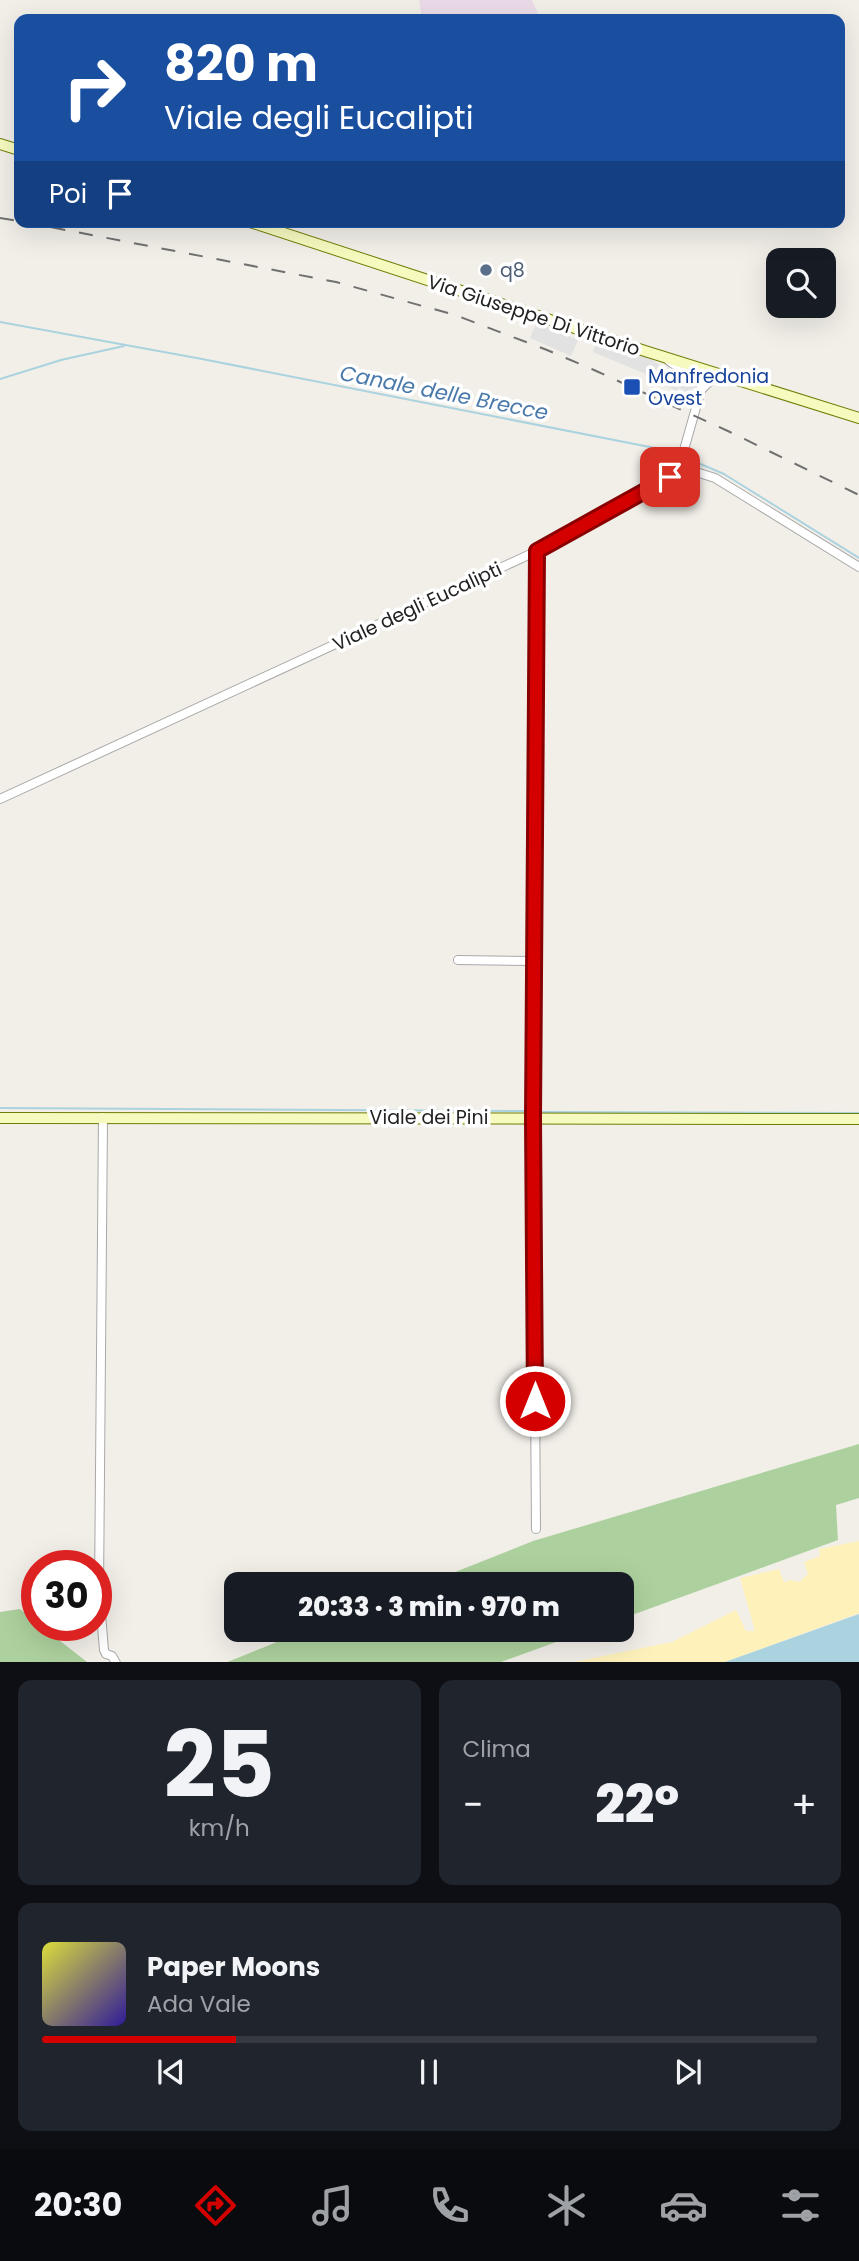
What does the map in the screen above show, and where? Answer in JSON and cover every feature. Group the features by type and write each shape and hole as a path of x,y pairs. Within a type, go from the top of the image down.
{"street":[{"name":"Via Giuseppe Di Vittorio","path":"268,228 859,418"},
{"path":"666,358 672,365 693,373 700,386 679,467 715,478 859,567"},
{"path":"700,386 710,381 711,372"},
{"name":"Viale degli Eucalipti","path":"0,799 537,551 679,467"},
{"path":"536,1529 533,1118 537,551"},
{"path":"458,960 536,961"},
{"path":"103,1117 99,1591 104,1650 116,1662"},
{"name":"Viale dei Pini","path":"0,1118 859,1119"}],"shaded area":[{"path":"419,0 532,0 538,14 421,14"},
{"path":"537,322 578,340 571,356 530,338"},
{"path":"596,342 651,359 660,366 687,374 693,378 696,387 687,392 678,388 677,391 648,378 648,375 593,352"}],"green space":[{"path":"859,1444 859,1498 836,1505 838,1540 634,1614 634,1572 455,1572 533,1541"},
{"path":"21,1610 21,1641 60,1641 87,1662 0,1662 0,1612"},
{"path":"277,1642 556,1642 501,1662 227,1662"}],"sand":[{"path":"859,1541 859,1613 725,1662 574,1662 672,1642 736,1610 746,1631 755,1631 740,1578 779,1569 784,1582 799,1582 808,1574 804,1562 820,1556 819,1549"}],"water":[{"path":"859,1614 859,1662 725,1662"}],"waterway":[{"name":"Canale delle Brecce","path":"0,322 202,359 665,450 679,455"},
{"path":"0,379 61,360 124,346"},
{"name":"Canale delle Brecce","path":"684,457 724,474 859,558"},
{"path":"0,1108 525,1111"},
{"path":"543,1112 859,1113"}],"railway":[{"path":"0,218 14,220"},
{"path":"55,228 336,282 455,315 594,370 859,495"}],"place":[{"name":"q8","path":"486,270"},
{"name":"Manfredonia Ovest","path":"632,387"}],"route":[{"path":"535,1401 533,1118 537,551 670,477"}]}
